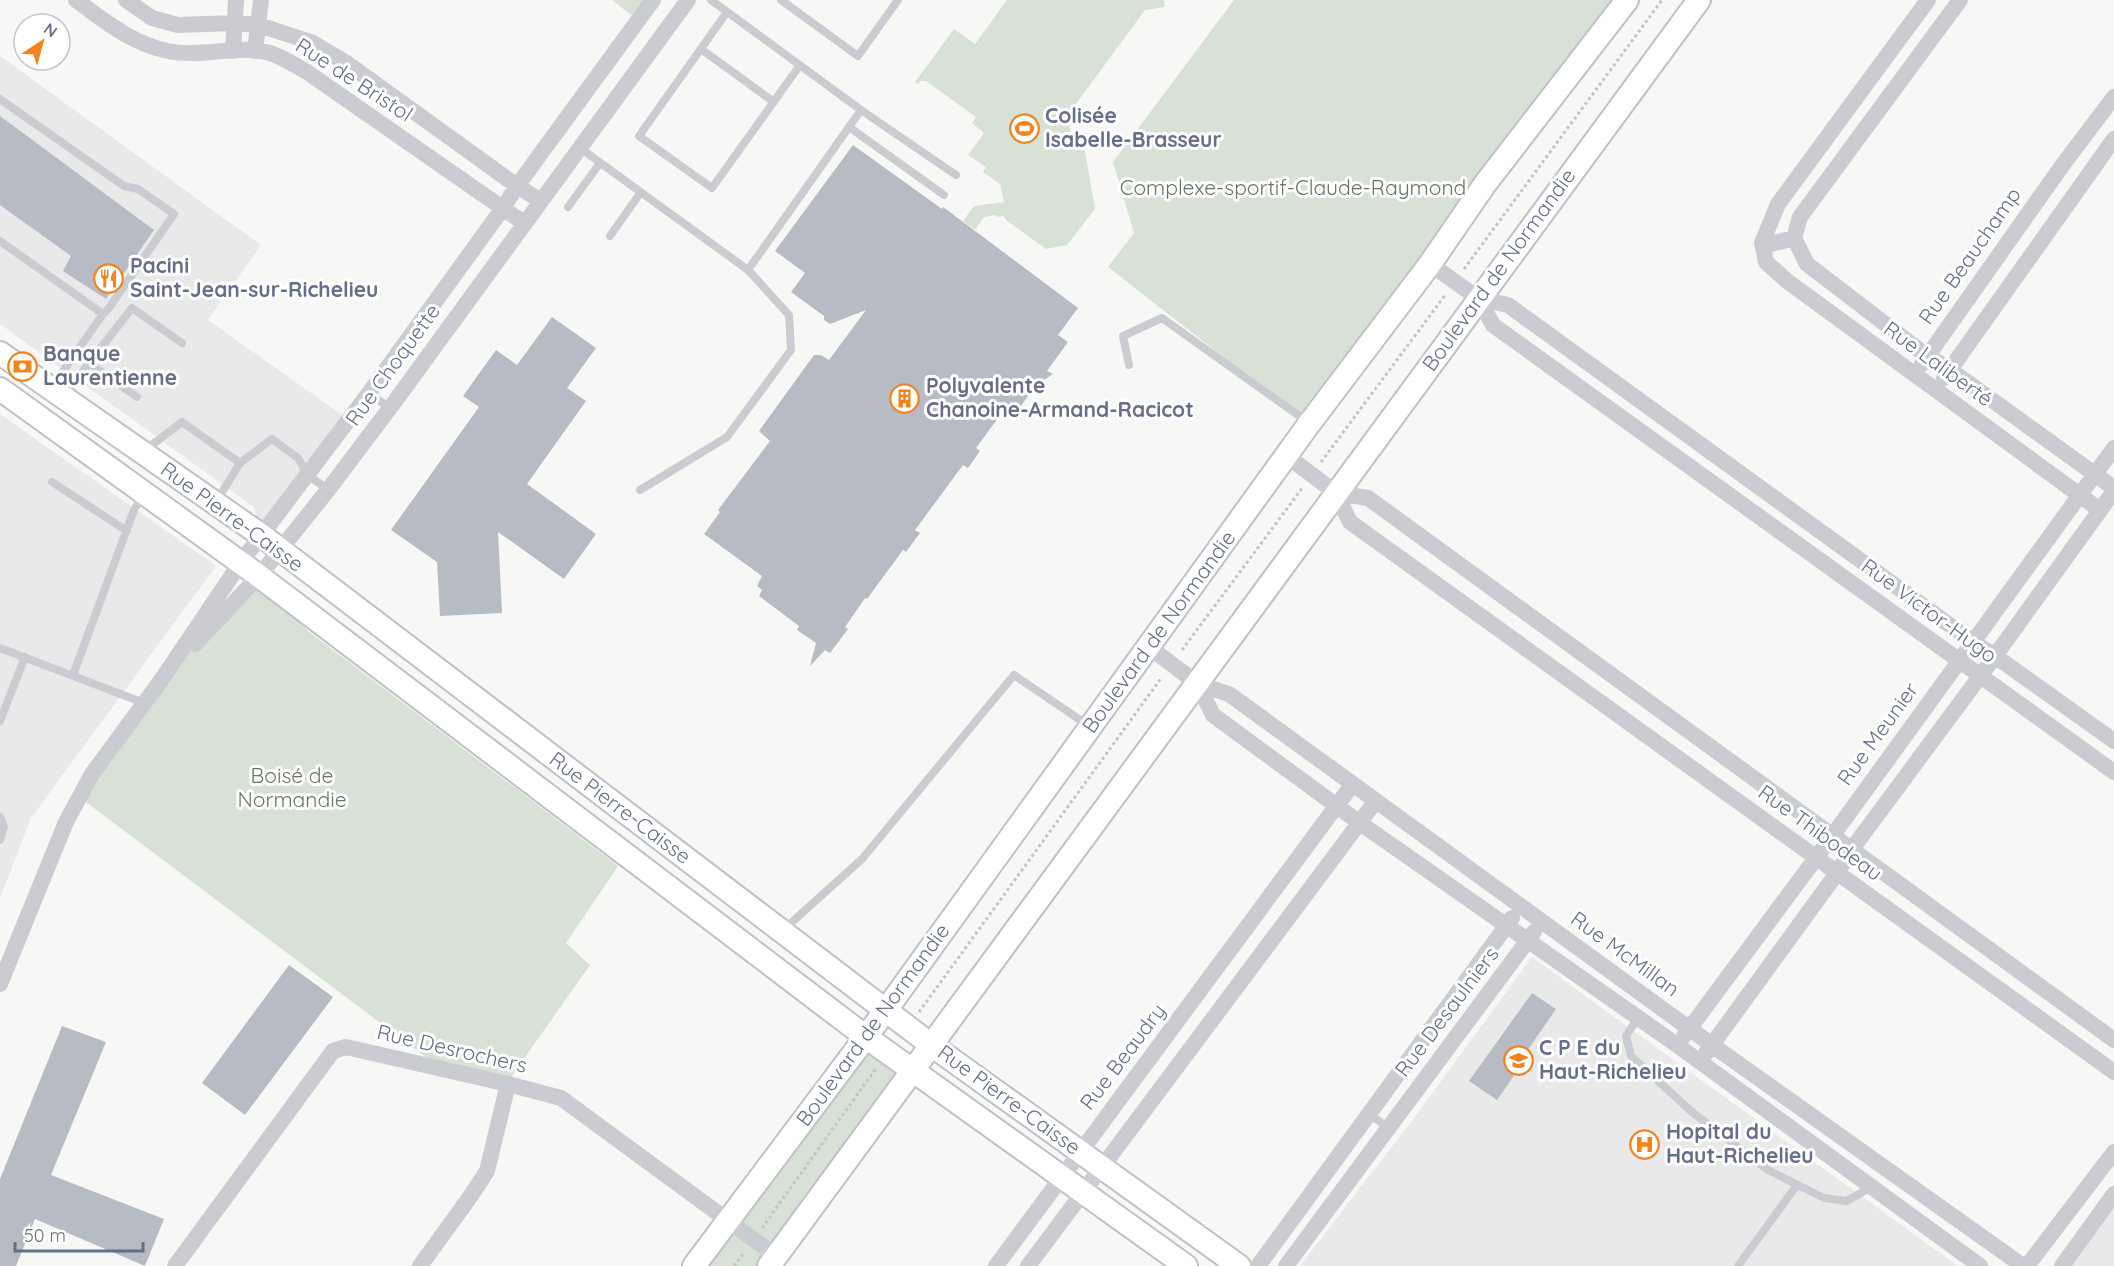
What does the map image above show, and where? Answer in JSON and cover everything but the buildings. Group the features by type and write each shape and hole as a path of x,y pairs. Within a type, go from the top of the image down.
{"street":[{"name":"Rue de Bristol","path":"76,0 119,32 145,45 171,52 255,51 270,53 307,72 524,224"},
{"name":"Rue de Bristol","path":"126,0 152,18 178,25 235,23 259,25 311,42 348,64 541,201"},
{"path":"233,51 236,0"},
{"path":"255,51 261,0"},
{"name":"Rue Choquette","path":"0,984 66,822 92,774 162,679 241,562 369,393 653,0"},
{"name":"Rue Choquette","path":"162,679 259,576 328,490 688,0"},
{"name":"Boulevard de Normandie","path":"694,1266 886,1010 1309,424 1430,264 1485,184 1627,0"},
{"name":"Boulevard de Normandie","path":"773,1261 930,1044 1198,684 1478,298 1699,0"},
{"path":"1928,0 1778,204 1762,246 1794,238 1800,217 1960,0"},
{"path":"620,45 643,63"},
{"name":"Rue Beauchamp","path":"1915,376 2064,163 2114,97"},
{"path":"1936,391 1949,369 2114,139"},
{"path":"2064,163 2084,179"},
{"name":"Rue Laliberté","path":"1794,238 1807,264 1927,356 1949,369 2114,490"},
{"name":"Rue Laliberté","path":"1762,246 1766,262 1787,281 2100,510"},
{"name":"Rue Victor-Hugo","path":"1430,264 1478,298 1508,305 1973,642 2114,741"},
{"name":"Rue Victor-Hugo","path":"1478,298 1493,325 2114,772"},
{"name":"Rue Pierre-Caisse","path":"0,353 261,535 930,1044 1239,1266"},
{"name":"Rue Pierre-Caisse","path":"0,389 241,562 887,1052 1186,1266"},
{"name":"Rue Meunier","path":"1677,1045 1833,835 2114,448"},
{"name":"Rue Thibodeau","path":"1287,456 1336,493 1350,522 2114,1072"},
{"path":"1717,486 1731,466"},
{"path":"1700,1062 2114,490"},
{"name":"Rue Thibodeau","path":"1336,493 1368,498 2114,1040"},
{"name":"Rue McMillan","path":"1149,646 1198,684 1229,694 1712,1046 2025,1266"},
{"path":"1599,702 1616,680"},
{"name":"Rue McMillan","path":"1198,684 1213,715 1359,823 1639,1017 1976,1265"},
{"path":"526,779 548,753"},
{"name":"Rue Beaudry","path":"996,1266 1353,785"},
{"path":"1028,1266 1375,802"},
{"path":"621,851 643,825"},
{"path":"705,915 726,889"},
{"name":"Rue Desaulniers","path":"1258,1266 1521,907"},
{"name":"Rue Desaulniers","path":"1286,1266 1542,922"},
{"path":"762,958 782,932"},
{"path":"1221,963 1244,980"},
{"path":"2015,999 2030,978"},
{"path":"1639,1017 1650,1000"},
{"name":"Rue Desrochers","path":"175,1266 333,1051 346,1047 561,1098 753,1240 773,1261"},
{"path":"420,1266 487,1171 508,1084"},
{"path":"2025,1266 2114,1152"},
{"path":"2062,1266 2114,1194"}],"lane":[{"path":"711,0 861,110 956,175"},
{"path":"781,0 858,56 898,0"},
{"path":"728,12 639,136 712,188 800,65"},
{"path":"701,50 774,102"},
{"path":"0,99 123,186 138,189 174,214 103,314 57,393"},
{"path":"748,270 861,110"},
{"path":"849,127 944,195"},
{"path":"580,148 748,270 789,315 791,350 727,437 640,490"},
{"path":"568,207 600,163"},
{"path":"610,236 641,192"},
{"path":"0,241 103,314"},
{"path":"57,393 89,363 132,308 182,344"},
{"path":"1129,365 1123,336 1162,318 1309,424"},
{"path":"89,363 137,397"},
{"path":"369,393 390,408"},
{"path":"145,455 153,444 182,422 240,463"},
{"path":"215,503 240,463 272,439 298,458 307,474 328,490"},
{"path":"52,482 127,531"},
{"path":"73,675 134,510 144,492"},
{"path":"0,648 144,703"},
{"path":"0,721 25,657"},
{"path":"782,932 862,859 1014,675 1091,727"},
{"path":"0,817 4,827 0,840"},
{"path":"1639,1017 1626,1036 1631,1056 1692,1112 1768,1170 1824,1198 1847,1201 1871,1186"},
{"path":"1370,1114 1388,1128"},
{"path":"1738,1266 1797,1185"}],"path":[{"path":"908,1027 1172,664 1662,0"},
{"path":"734,1266 887,1052"}],"shaded area":[{"path":"0,56 12,65 12,72 22,72 261,245 208,320 349,420 261,535 254,507 0,324"},
{"path":"0,414 216,566 31,818 0,898"},
{"name":"Hopital du Haut-Richelieu","path":"1532,957 1958,1266 1300,1266 1414,1118"},
{"path":"2114,1194 2114,1266 2062,1266"}],"green space":[{"path":"612,0 648,0 635,18"},
{"name":"Colisée Isabelle-Brasseur","path":"1007,0 1164,0 1165,7 1145,10 1067,116 1072,136 1084,145 1095,209 1067,245 1046,249 1006,220 1004,216 984,217 975,230 963,221 974,206 1004,202 1000,184 983,172 986,167 968,155 984,133 972,123 976,117 926,81 920,81 918,84 915,82 954,29 975,44"},
{"name":"Complexe-sportif-Claude-Raymond","path":"1234,0 1626,0 1309,424 1108,267 1134,233 1113,162"},
{"name":"Boisé de Normandie","path":"256,578 308,631 618,866 566,943 590,965 509,1080 431,1061 78,796 178,658"},
{"path":"866,1037 912,1069 769,1266 693,1266"}],"place":[{"name":"Colisée Isabelle-Brasseur","path":"1024,128"},
{"name":"Pacini Saint-Jean-sur-Richelieu","path":"109,278"},
{"name":"Banque Laurentienne","path":"22,366"},
{"name":"Polyvalente Chanoine-Armand-Racicot","path":"905,398"},
{"name":"C P E du Haut-Richelieu","path":"1518,1060"},
{"name":"Hopital du Haut-Richelieu","path":"1645,1144"}]}
